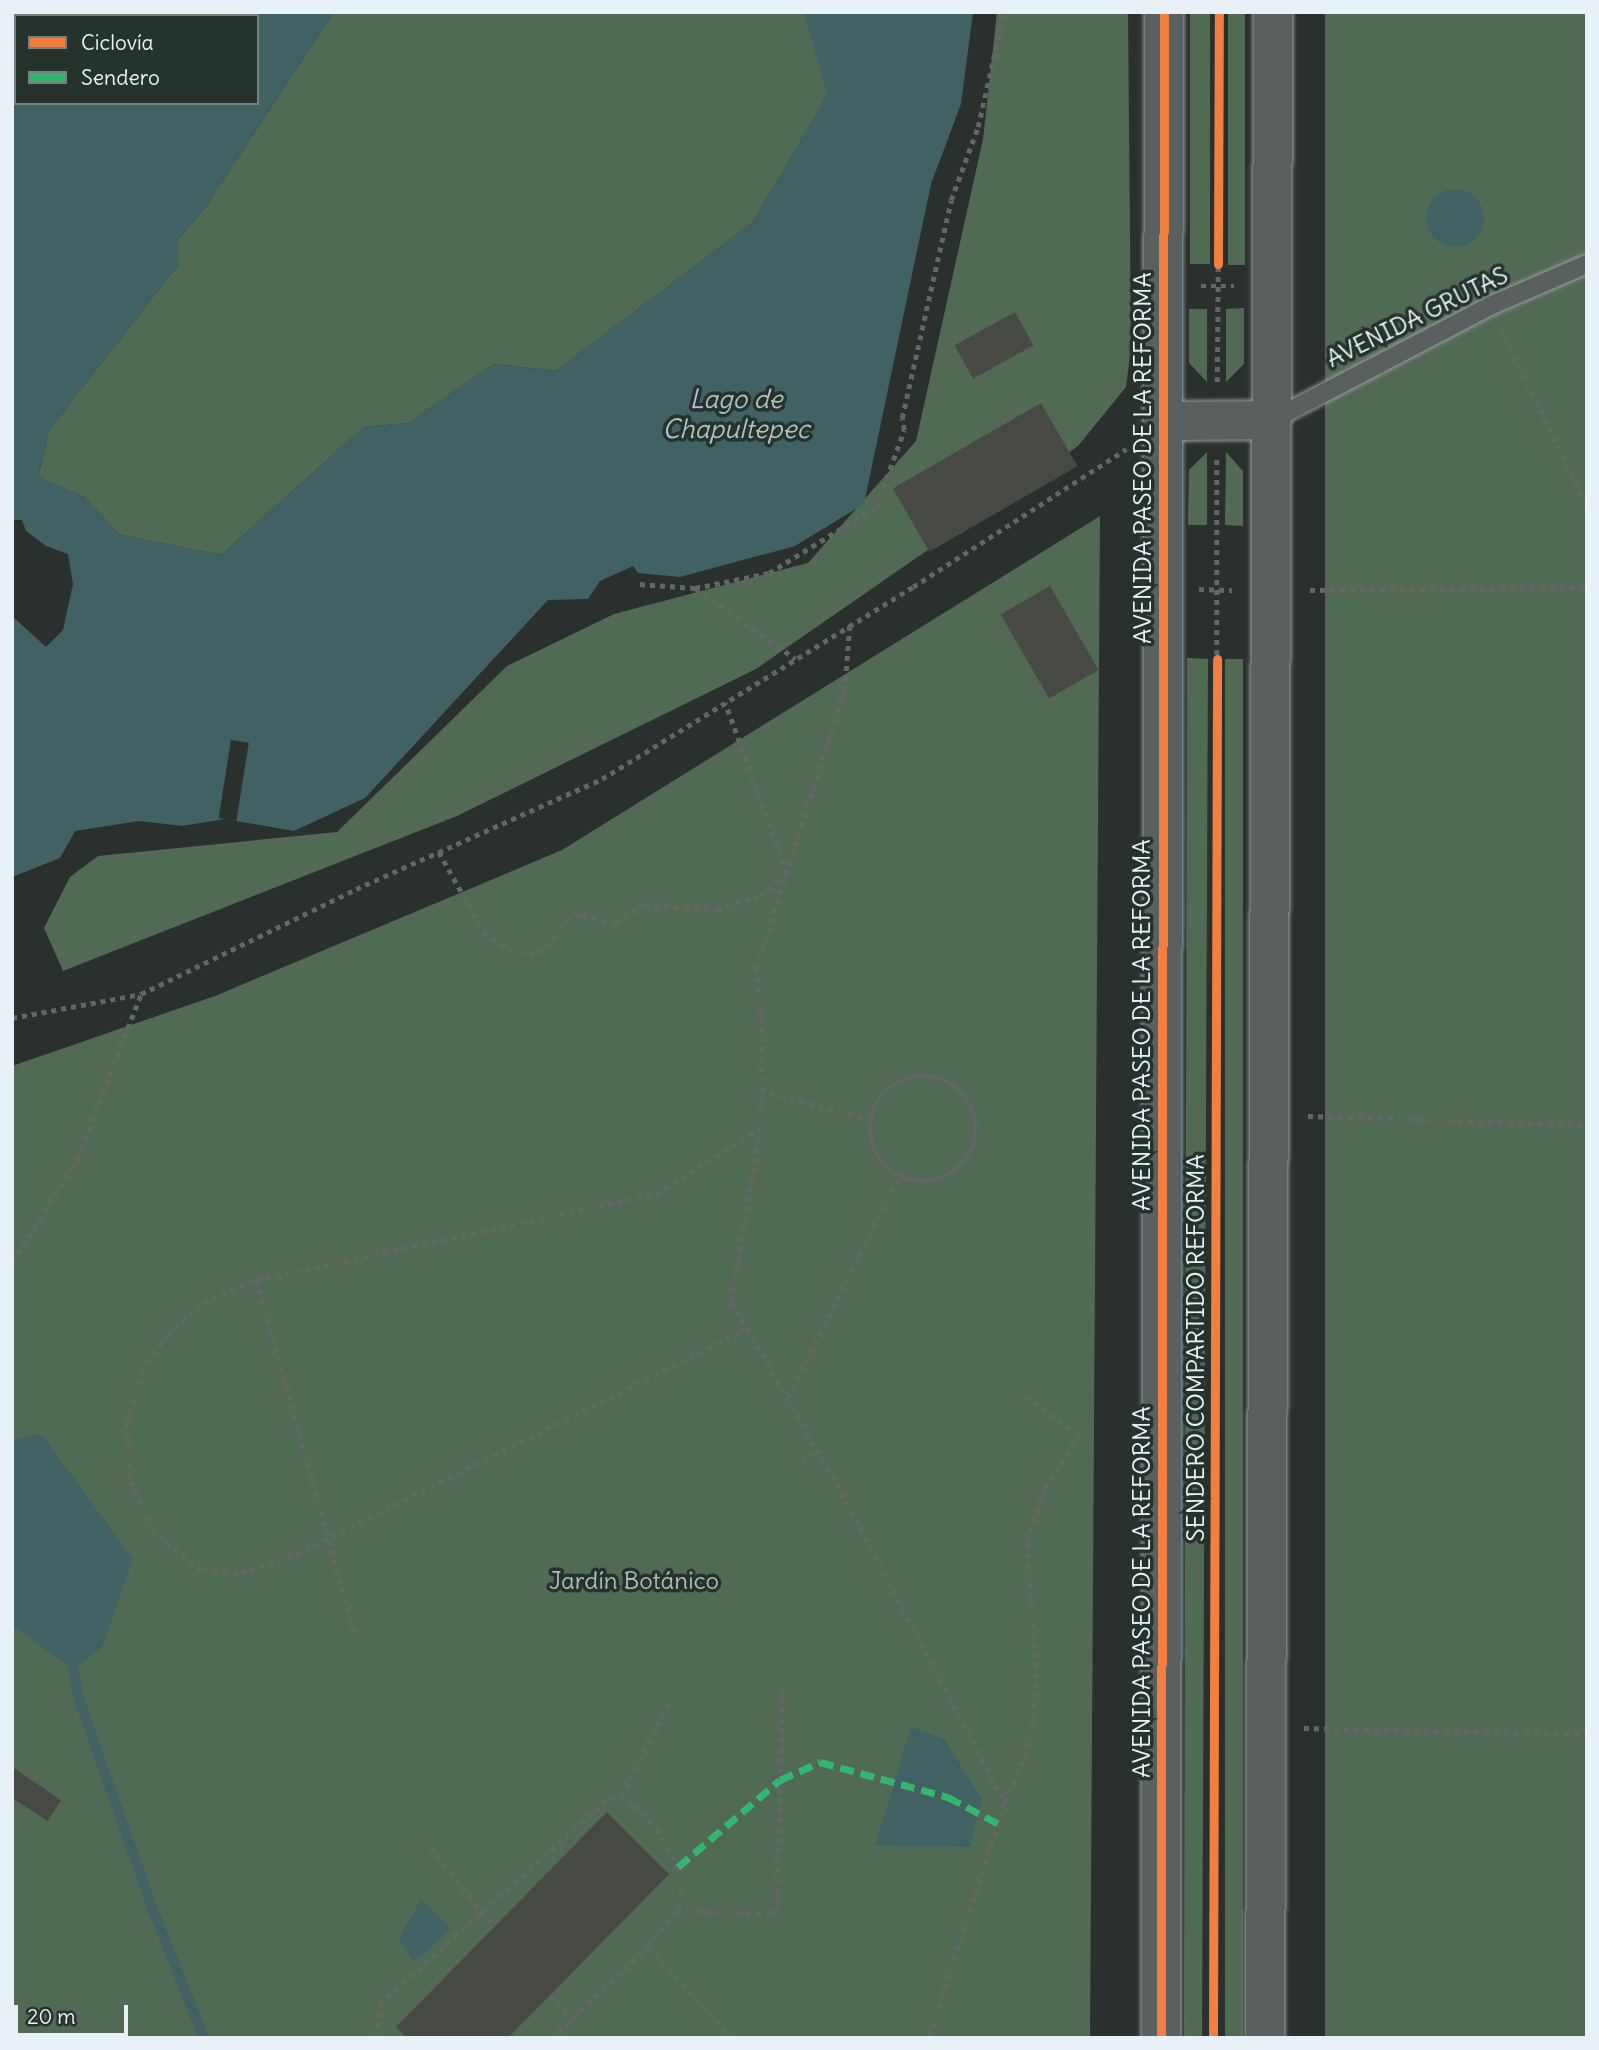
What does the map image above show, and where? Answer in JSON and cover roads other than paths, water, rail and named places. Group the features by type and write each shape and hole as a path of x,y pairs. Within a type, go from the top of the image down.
{"main road":[{"name":"AVENIDA PASEO DE LA REFORMA","path":"1161,2038 1164,12"},
{"path":"1265,2038 1268,1114 1257,590 1272,420 1273,12"},
{"path":"1163,421 1217,436 1272,420"}],"lane":[{"name":"AVENIDA GRUTAS","path":"1272,420 1490,306 1587,264"}],"water":[{"name":"Lago de Chapultepec","path":"12,12 334,12 204,209 178,239 178,265 49,430 38,476 84,497 120,535 221,555 364,427 408,423 494,364 556,371 753,222 827,94 804,12 973,12 961,104 931,184 864,504 795,546 680,577 638,573 633,566 600,581 588,599 548,600 365,798 294,831 225,819 182,826 139,821 75,831 60,858 12,877 12,616 46,647 63,630 73,584 68,554 46,546 26,531 22,520 12,520"},
{"path":"1449,189 1461,189 1476,197 1484,212 1484,224 1476,239 1461,247 1449,247 1434,239 1426,224 1426,212 1434,197"},
{"path":"35,1434 43,1436 133,1559 102,1647 73,1670 12,1625 12,1441"},
{"path":"911,1727 944,1739 982,1799 970,1847 875,1846"},
{"path":"421,1899 451,1929 414,1962 399,1939"}],"waterway":[{"path":"73,1670 80,1702 153,1910 204,2038"}],"park label":[{"name":"Jardín Botánico","path":"634,1581"}]}
